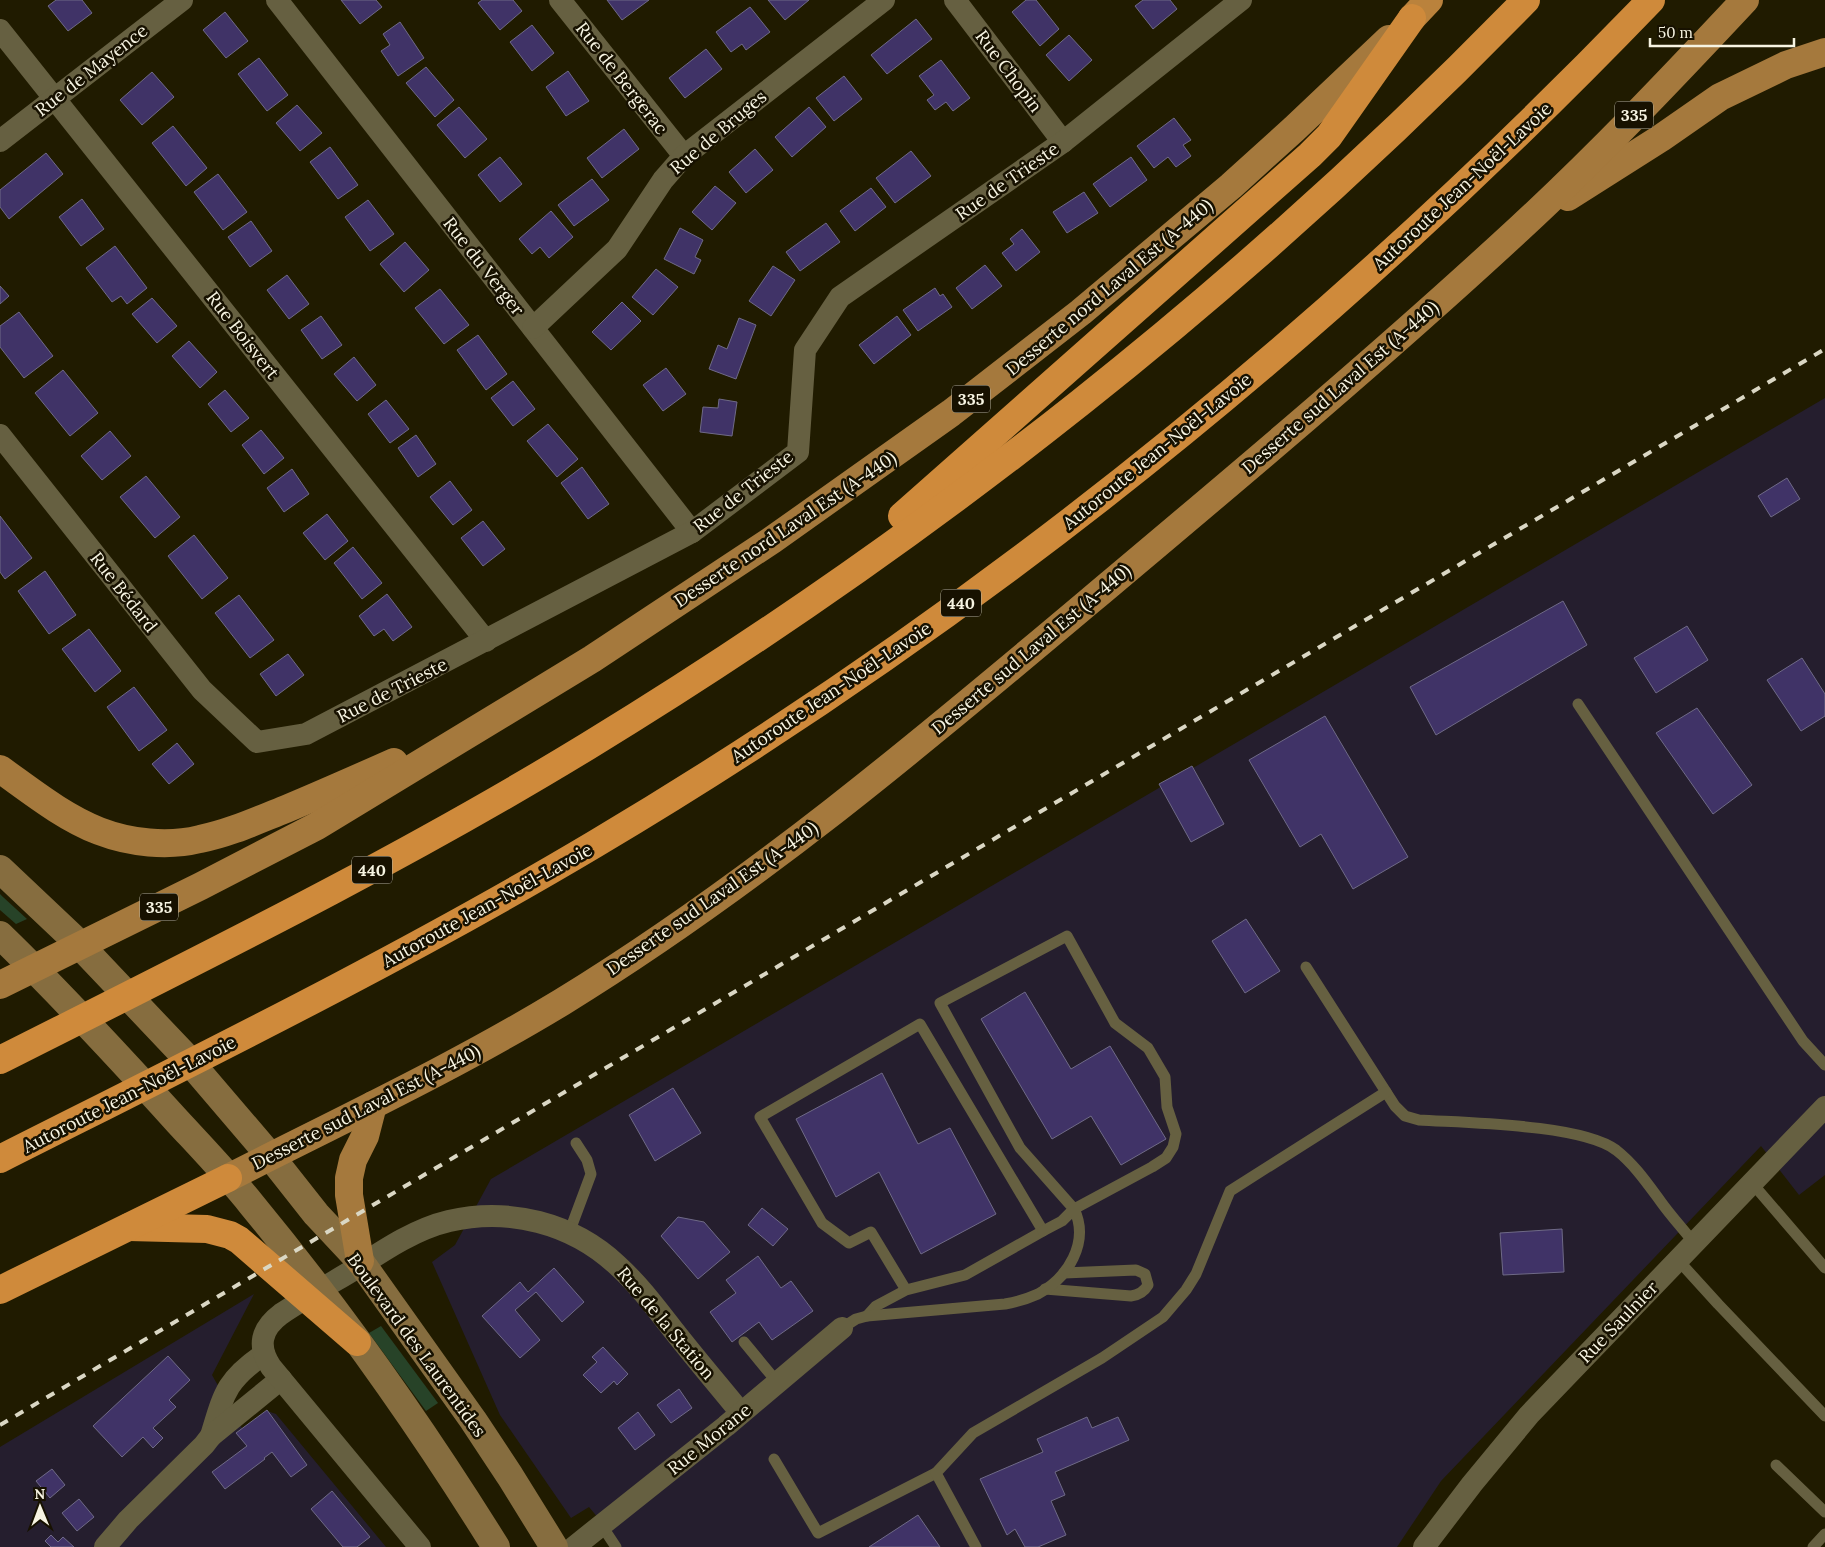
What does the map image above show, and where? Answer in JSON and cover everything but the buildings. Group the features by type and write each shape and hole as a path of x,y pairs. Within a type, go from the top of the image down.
{"highway":[{"name":"440","path":"0,1060 256,931 452,826 589,746 791,614 884,550 973,485 1188,313 1353,170 1526,0"},
{"name":"Autoroute Jean-Noël-Lavoie","path":"0,1159 300,1008 498,901 696,782 823,699 925,629 990,582 1148,461 1274,356 1465,186 1651,0"},
{"path":"791,614 1310,155 1329,136 1421,9"},
{"path":"0,1290 228,1178"},
{"path":"129,1227 207,1229 230,1235 239,1240 357,1342"}],"main road":[{"name":"Desserte sud Laval Est (A-440)","path":"228,1178 373,1105 560,1003 661,938 786,848 968,704 1254,463 1521,228 1745,0"},
{"name":"Desserte nord Laval Est (A-440)","path":"487,722 570,672 697,591 888,460 987,387 1088,307 1231,186 1421,9"},
{"path":"1521,228 1661,138 1720,97 1761,76 1825,52"},
{"path":"0,769 72,818 99,831 131,840 182,842 214,836 267,817 487,722"},
{"name":"335","path":"0,985 192,891 317,826 487,722"},
{"name":"Boulevard des Laurentides","path":"0,869 106,971 183,1054 271,1157 316,1214 360,1261 510,1476 554,1547"},
{"path":"0,935 124,1062 251,1203 357,1342 422,1432 496,1547"},
{"path":"360,1261 349,1195 349,1178 354,1160 365,1136 373,1105"}],"street":[{"name":"Rue de Mayence","path":"0,141 182,0"},
{"name":"Rue du Verger","path":"277,0 692,532"},
{"name":"Rue de Bergerac","path":"560,0 684,156"},
{"name":"Rue de Bruges","path":"533,328 617,249 662,180 684,156 884,0"},
{"name":"Rue Chopin","path":"955,0 1063,142"},
{"name":"Rue de Trieste","path":"256,742 306,734 692,532 798,452 805,350 840,297 1063,142 1234,2"},
{"name":"Rue Boisvert","path":"0,30 486,641"},
{"name":"Rue Bédard","path":"0,435 202,690 256,742"},
{"name":"Rue Saulnier","path":"1424,1547 1472,1484 1529,1415 1825,1106"},
{"name":"Rue de la Station","path":"264,1354 263,1341 266,1329 281,1314 389,1247 434,1226 462,1219 499,1216 537,1221 570,1233 603,1252 629,1277 742,1413"},
{"name":"Rue Morane","path":"574,1547 742,1413 842,1328"},
{"path":"211,1436 220,1404 232,1382 242,1370 264,1354 281,1379 420,1547"},
{"path":"105,1547 128,1520 211,1436 281,1379"}],"lane":[{"path":"1578,704 1803,1041 1825,1065"},
{"path":"842,1328 856,1319 867,1316 1005,1304 1025,1300 1045,1289 1064,1273 1072,1262 1080,1234 1080,1224 1074,1210 1020,1148 940,1003 1066,936 1114,1023 1148,1048 1165,1077 1167,1107 1176,1134 1173,1147 1166,1158 1074,1210 1062,1221 964,1275 906,1290 876,1306 867,1316"},
{"path":"1306,967 1395,1106 1405,1116 1419,1120 1537,1128 1603,1142 1624,1157 1639,1173 1694,1243"},
{"path":"906,1290 871,1232 849,1243 822,1223 760,1117 920,1024 1043,1231"},
{"path":"774,1459 818,1532 936,1473 973,1433 1102,1358 1163,1317 1186,1290 1196,1274 1230,1191 1386,1092"},
{"path":"570,1233 591,1174 587,1160 576,1143"},
{"path":"1752,1183 1825,1268"},
{"path":"1678,1260 1825,1416"},
{"path":"1045,1289 1131,1296 1145,1290 1148,1285 1145,1274 1136,1270 1064,1273"},
{"path":"744,1342 777,1382"},
{"path":"1776,1464 1825,1512"},
{"path":"936,1473 976,1547"},
{"path":"602,1526 616,1547"},
{"path":"1813,1547 1825,1534"}],"shaded area":[{"path":"1825,398 1825,1175 1799,1195 1761,1146 1441,1481 1397,1547 618,1547 620,1544 589,1507 571,1518 500,1415 432,1262 455,1245 491,1179"},
{"path":"254,1294 212,1375 243,1430 267,1411 276,1414 386,1547 0,1547 0,1447"}],"green space":[{"path":"0,894 27,919 16,924 0,910"},
{"path":"381,1326 438,1403 426,1411 369,1333"}],"railway":[{"path":"0,1425 1825,349"}]}
